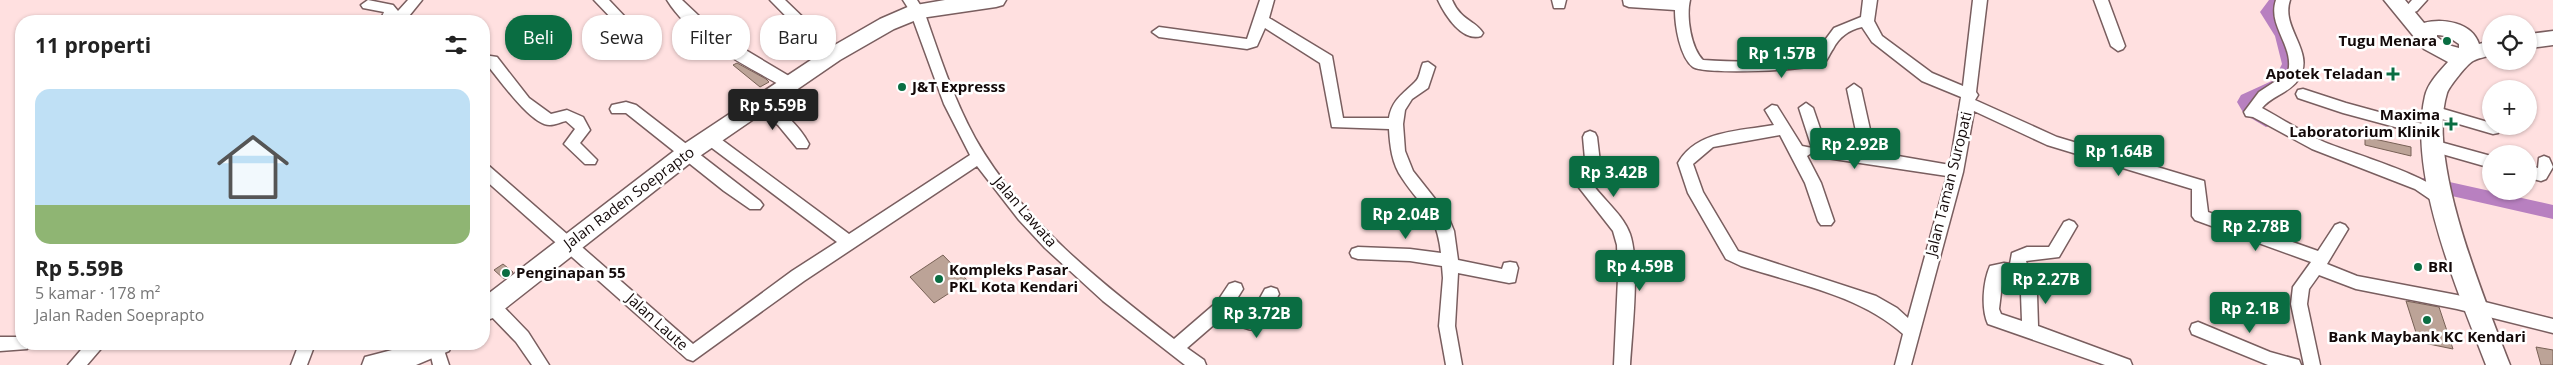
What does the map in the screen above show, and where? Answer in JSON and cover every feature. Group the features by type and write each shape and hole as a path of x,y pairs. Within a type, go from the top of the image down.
{"highway":[{"name":"Jalan Raden Soeprapto","path":"836,52 887,24 914,5 996,0"},
{"path":"2406,2 2469,42 2467,54 2443,81 2437,93 2432,130 2441,192 2477,307 2498,365"},
{"path":"2406,2 2428,41 2446,54 2467,54 2482,50"},
{"path":"2443,81 2426,33 2434,28 2482,35"},
{"name":"Jalan Raden Soeprapto","path":"490,306 569,242 686,154 824,60"},
{"path":"374,365 418,354 439,352"}],"street":[{"path":"403,15 415,0"},
{"path":"601,0 616,15"},
{"path":"674,0 693,19 742,58 789,83"},
{"path":"777,0 793,15"},
{"path":"1160,32 1247,44 1252,43 1262,20 1267,0"},
{"path":"1445,0 1451,15 1460,24 1476,33"},
{"path":"1870,0 1867,21 1870,30 1878,39 1913,67 2052,141 2199,185 2200,216 2319,263 2356,282 2477,307 2553,326"},
{"name":"Jalan Taman Suropati","path":"1903,365 1956,172 1970,99 1980,0"},
{"path":"2101,0 2118,46"},
{"path":"2283,0 2278,8 2278,16 2292,42 2296,57 2296,71 2290,80 2266,95 2252,111 2317,145 2441,192"},
{"path":"1629,2 1682,3 1684,28 1694,61 1704,66 1795,64 1819,59 1841,29 1847,24 1867,21"},
{"path":"368,5 388,8 392,12 390,15"},
{"name":"Jalan Lawata","path":"914,5 940,72 979,156 1012,201 1078,271 1198,365"},
{"path":"1262,20 1325,58 1337,123 1396,124"},
{"path":"490,61 524,102 549,120 567,115 578,121 583,130 571,144 590,160"},
{"path":"1428,67 1423,84 1407,94 1399,106 1396,124 1401,162 1407,174 1443,220 1451,263 1447,326 1452,344 1454,365"},
{"path":"1854,89 1869,157"},
{"path":"2303,94 2343,108 2432,130 2482,157"},
{"path":"758,105 781,119 793,130 802,144"},
{"path":"617,109 626,107 631,109 686,154 755,205"},
{"path":"1806,108 1820,151"},
{"path":"1772,110 1798,152 1813,183 1826,222"},
{"path":"1784,129 1710,142 1693,152 1685,163 1696,193 1732,255 1741,260 1870,301 1891,313 1911,331"},
{"path":"2432,130 2482,129"},
{"path":"1590,137 1594,171 1585,185 1610,217 1623,239 1625,261 1622,365"},
{"path":"708,138 849,243"},
{"path":"1798,152 1820,151 1869,157 1956,172"},
{"path":"692,359 798,276 979,156"},
{"path":"2537,174 2541,175 2546,168 2544,162"},
{"name":"Jalan Laute","path":"490,175 569,242 692,359"},
{"path":"2030,330 2031,307 2020,273 2018,257 2027,253 2053,253 2069,226"},
{"path":"2312,365 2299,304 2301,287 2319,263 2340,229"},
{"path":"1358,253 1410,255 1509,277 1510,268"},
{"path":"2020,273 2004,269 1996,271 1991,309 1994,319 2030,330 2124,365"},
{"path":"1175,348 1223,307 1235,289"},
{"path":"1223,307 1249,324 1254,324 1271,294"},
{"path":"490,310 516,331 541,365"},
{"path":"2198,329 2268,358 2294,365"},
{"path":"0,344 15,344"},
{"path":"76,365 91,350"},
{"path":"299,365 305,350"}],"building":[{"path":"737,63 769,82 760,87 733,65"},
{"path":"2365,137 2411,147 2411,156 2365,145"},
{"name":"Kompleks Pasar PKL Kota Kendari","path":"943,255 968,281 934,303 910,277"},
{"name":"Penginapan 55","path":"503,264 513,272 504,279 494,270"},
{"name":"Bank Maybank KC Kendari","path":"2406,301 2439,307 2453,349 2419,342"},
{"path":"2536,347 2553,350 2553,365 2541,365"}],"waterway":[{"path":"2266,121 2250,110 2245,102 2247,99 2280,84 2290,64 2283,36 2268,12 2277,0"},
{"path":"2427,184 2553,212"}],"place":[{"name":"Tugu Menara","path":"2447,41"},
{"name":"Apotek Teladan","path":"2393,74"},
{"name":"J&T Expresss","path":"902,87"},
{"name":"Maxima Laboratorium Klinik","path":"2451,124"},
{"name":"BRI","path":"2418,267"},
{"name":"Penginapan 55","path":"506,273"},
{"name":"Kompleks Pasar PKL Kota Kendari","path":"939,279"},
{"name":"Bank Maybank KC Kendari","path":"2427,320"}]}
